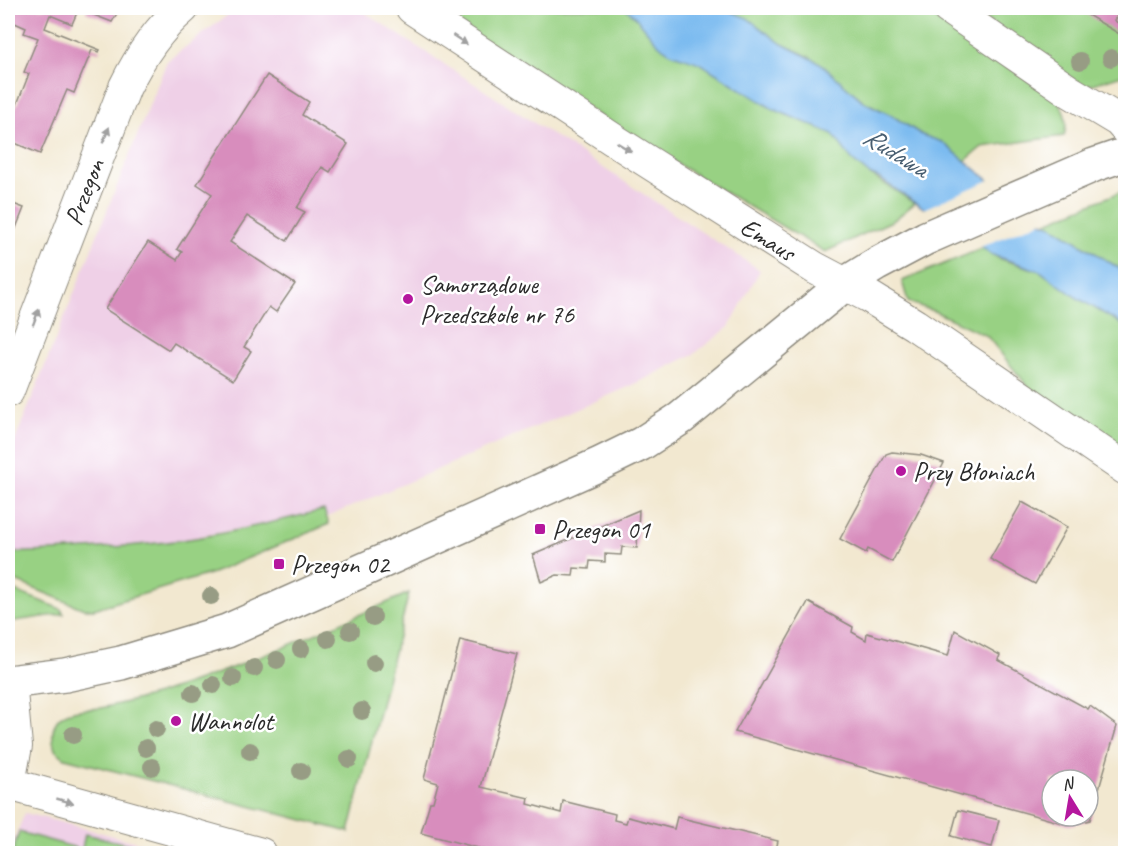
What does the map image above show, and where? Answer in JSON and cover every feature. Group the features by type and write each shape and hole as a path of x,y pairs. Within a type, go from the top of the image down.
{"street":[{"name":"Przegon","path":"8,391 125,87 138,59 150,42 165,23 183,8"},
{"name":"Emaus","path":"412,8 814,268 846,283 935,338 1125,469"},
{"path":"948,8 1069,91 1119,121 1125,129"},
{"path":"261,854 8,786 16,746 9,681 65,675 121,663 227,631 600,464 641,444 681,418 846,283 926,238 1125,153"}],"shaded area":[{"name":"Samorządowe Przedszkole nr 76","path":"237,8 358,8 760,270 729,327 694,354 633,385 327,517 324,510 169,542 64,551 8,553 8,458 167,61"},
{"path":"25,813 179,853 8,854"}],"green space":[{"path":"432,8 625,8 637,18 662,47 704,66 773,109 833,134 852,160 869,174 915,203 894,220 825,252 629,135"},
{"path":"726,8 921,8 1057,99 1065,117 1064,136 982,147 965,161 942,143 922,135 865,102 808,56 782,44 747,19"},
{"path":"969,8 1125,8 1125,74 1084,87"},
{"path":"1125,190 1125,272 1044,223"},
{"path":"983,248 1000,259 1040,271 1076,297 1125,326 1125,455 1033,393 987,336 936,312 908,302 902,281"},
{"path":"324,510 329,524 213,573 94,609 84,609 8,578 8,553 107,548 187,539"},
{"path":"8,588 61,609 64,614 8,622"},
{"path":"409,593 349,832 65,758 55,750 53,735 55,725 60,717 69,712 101,708 159,694 289,645"},
{"path":"19,832 77,848 75,853 12,853"},
{"path":"85,834 165,853 81,853"}],"water":[{"name":"Rudawa","path":"625,8 726,8 747,18 782,44 820,63 864,102 891,115 922,135 942,142 1039,221 1054,227 1125,272 1125,326 1076,297 1040,271 993,255 879,178 869,174 852,160 833,134 773,109 695,61 669,52"}],"pier":[{"path":"992,179 1045,220 978,248 921,210"}],"building":[{"path":"8,8 79,8 72,24 50,15 45,28 100,50 99,52 92,50 74,93 67,90 40,154 8,140 8,127 29,74 24,72 38,38 24,33 26,28 8,20"},
{"path":"87,8 120,8 112,22 86,12"},
{"path":"1076,8 1123,8 1114,20 1119,24 1122,20 1126,22 1126,30 1121,35"},
{"path":"267,75 309,102 302,115 348,144 330,172 322,167 297,208 305,212 287,241 247,216 230,242 295,284 276,312 269,307 244,347 251,351 233,380 174,343 169,350 105,309 148,242 177,260 182,252 177,249 212,194 197,184"},
{"path":"8,202 24,208 8,248"},
{"path":"892,452 921,455 944,463 892,562 868,549 866,553 840,539 886,454"},
{"path":"1022,502 1067,527 1035,584 990,559"},
{"path":"639,510 637,548 622,547 621,555 605,554 605,562 590,561 589,569 574,568 573,576 557,575 541,582 533,555"},
{"path":"808,602 853,627 852,632 866,640 867,633 948,656 955,630 1000,655 998,660 1088,709 1090,706 1117,726 1100,785 1100,768 1040,768 1040,817 735,732"},
{"path":"460,640 517,654 481,787 529,798 528,804 561,813 563,801 615,814 614,820 626,823 628,817 674,829 677,817 778,841 775,854 501,854 421,833 438,783 424,779"},
{"path":"958,810 999,820 992,847 951,836"}],"place":[{"name":"Samorządowe Przedszkole nr 76","path":"408,299"},
{"name":"Przy Błoniach","path":"901,471"},
{"name":"Przegon 01","path":"540,529"},
{"name":"Przegon 02","path":"279,564"},
{"name":"Wannolot","path":"176,721"}]}
